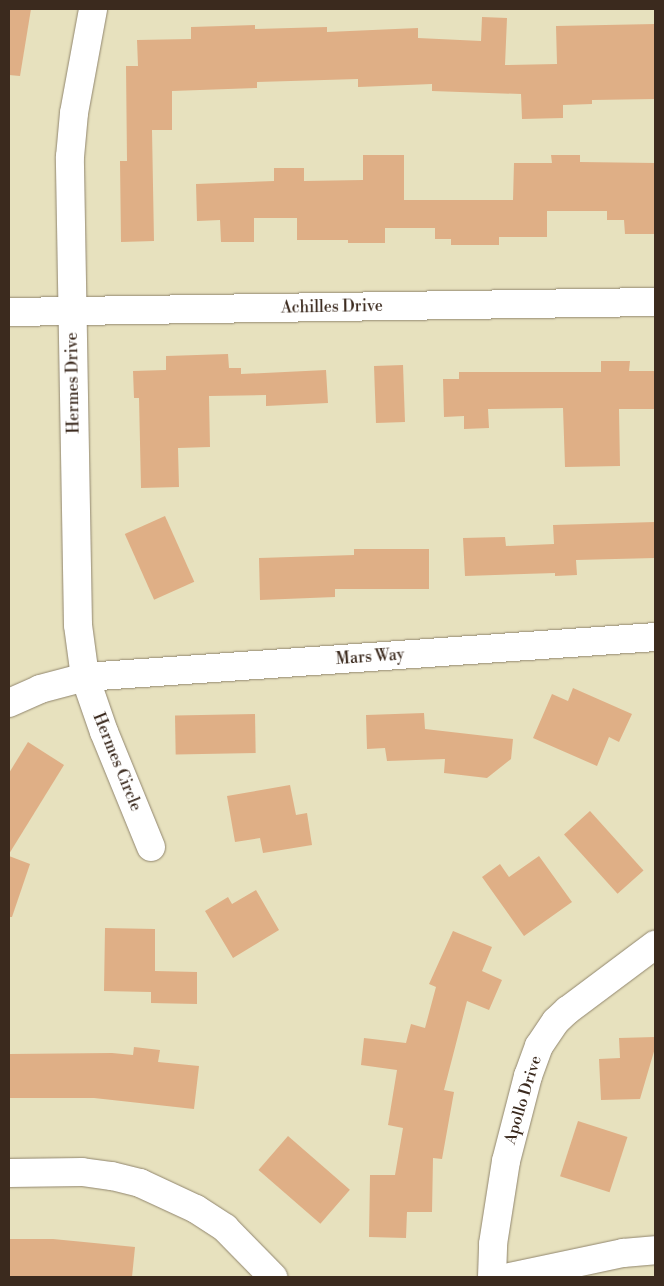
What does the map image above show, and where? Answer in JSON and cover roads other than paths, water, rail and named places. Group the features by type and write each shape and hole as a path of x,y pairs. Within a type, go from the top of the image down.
{"street":[{"name":"Hermes Drive","path":"85,677 78,625 71,311 72,135 93,9"},
{"name":"Achilles Drive","path":"9,312 655,302"},
{"name":"Mars Way","path":"85,677 655,637"},
{"path":"9,703 40,689 85,677"},
{"name":"Hermes Circle","path":"85,677 104,732 151,847"},
{"name":"Apollo Drive","path":"492,1277 493,1244 504,1170 528,1076 540,1046 556,1021 580,1000 655,945"},
{"path":"9,1172 82,1172 112,1176 140,1183 196,1209 225,1228 273,1277"},
{"path":"510,1277 623,1253 655,1250"}]}
